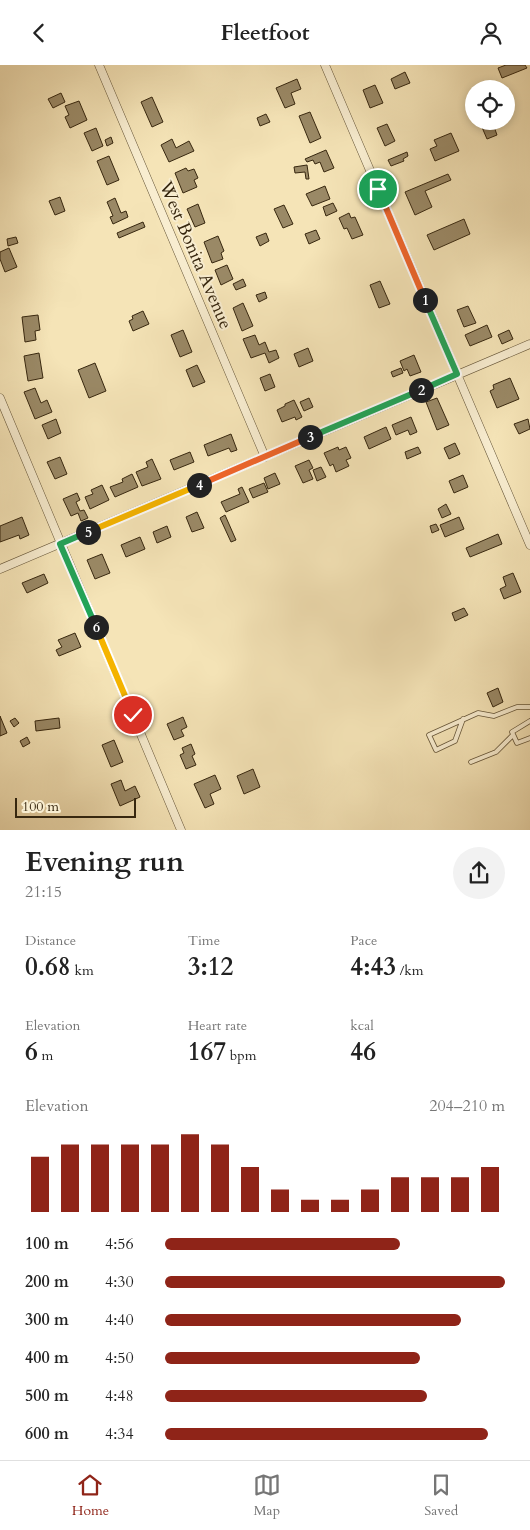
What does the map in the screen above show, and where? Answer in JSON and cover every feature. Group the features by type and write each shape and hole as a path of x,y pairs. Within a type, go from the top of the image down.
{"street":[{"name":"West Bonita Avenue","path":"99,65 265,457"},
{"path":"325,65 530,545"},
{"path":"0,569 530,344"},
{"path":"0,398 181,830"}],"lane":[{"path":"463,719 455,741 436,749 429,735 463,719 478,713 494,716 517,707 530,707"},
{"path":"471,762 496,752 513,735 512,733 530,721"},
{"path":"513,735 517,743 530,738"}],"building":[{"path":"506,65 525,65 527,68 502,78 498,68"},
{"path":"405,72 410,83 395,89 391,79"},
{"path":"297,79 301,89 291,93 295,104 285,108 276,88"},
{"path":"375,85 383,103 370,108 363,90"},
{"path":"61,93 65,102 53,108 48,99"},
{"path":"152,97 163,122 152,127 141,102"},
{"path":"79,101 87,120 70,128 65,117 69,115 65,106"},
{"path":"310,112 321,138 310,143 299,116"},
{"path":"266,114 270,122 260,126 257,118"},
{"path":"387,124 395,141 385,146 377,128"},
{"path":"96,128 103,146 92,151 84,133"},
{"path":"483,130 495,130 497,135 487,139"},
{"path":"451,133 459,151 435,161 430,149 437,146 434,140"},
{"path":"111,137 113,143 107,146 105,140"},
{"path":"172,139 176,148 189,141 194,151 169,162 161,145"},
{"path":"326,150 334,168 324,172 320,162 315,164 313,160 307,162 305,159"},
{"path":"407,152 408,156 403,159 404,161 391,166 388,160"},
{"path":"109,156 119,180 107,185 97,161"},
{"path":"307,165 309,179 306,179 305,172 295,173 294,167"},
{"path":"186,168 188,171 194,169 198,178 194,180 197,187 183,193 175,173"},
{"path":"448,174 451,180 425,191 432,207 415,215 405,192"},
{"path":"325,186 330,199 312,206 306,194"},
{"path":"60,197 65,211 55,215 49,201"},
{"path":"115,198 121,213 126,211 128,217 113,224 110,217 113,216 107,202"},
{"path":"333,203 337,211 326,216 323,207"},
{"path":"198,204 205,223 195,227 187,209"},
{"path":"284,205 293,224 283,228 274,209"},
{"path":"349,213 351,218 355,217 363,235 352,239 347,228 344,229 339,218"},
{"path":"464,219 470,234 434,250 427,235"},
{"path":"143,222 145,227 119,238 117,233"},
{"path":"316,230 320,239 309,244 305,234"},
{"path":"266,233 269,241 260,246 256,237"},
{"path":"218,236 224,251 221,253 223,259 212,263 204,242"},
{"path":"16,237 18,243 8,246 7,239"},
{"path":"9,248 17,267 5,272 0,259 0,252"},
{"path":"227,265 233,279 221,285 215,270"},
{"path":"243,279 246,286 236,290 233,284"},
{"path":"380,281 390,304 379,308 370,285"},
{"path":"265,292 267,298 259,302 256,295"},
{"path":"243,303 253,326 242,331 233,308"},
{"path":"468,306 476,323 464,327 457,310"},
{"path":"143,311 149,324 133,331 129,321 133,319 132,316"},
{"path":"38,315 40,330 35,331 36,340 25,342 22,317"},
{"path":"487,325 492,337 470,346 465,335"},
{"path":"183,330 192,352 180,357 171,335"},
{"path":"509,330 513,339 502,344 498,335"},
{"path":"255,335 259,345 265,342 269,352 276,350 279,358 269,363 265,353 251,358 243,339"},
{"path":"308,348 313,361 299,367 294,354"},
{"path":"39,353 43,378 28,381 24,356"},
{"path":"414,355 421,372 410,376 407,369 404,371 400,361"},
{"path":"95,363 106,391 89,398 78,370"},
{"path":"197,365 205,382 193,387 186,370"},
{"path":"401,368 403,373 393,377 391,372"},
{"path":"270,374 275,387 265,391 260,378"},
{"path":"510,378 519,399 497,408 490,391 494,389 493,385"},
{"path":"35,388 41,403 47,400 52,412 35,419 24,392"},
{"path":"309,398 313,407 304,411 300,402"},
{"path":"437,398 449,425 437,430 426,402"},
{"path":"294,400 302,417 296,420 295,417 282,422 277,410"},
{"path":"411,417 417,432 410,435 408,430 396,435 392,425"},
{"path":"56,419 61,433 48,439 42,425"},
{"path":"528,419 530,429 519,434 514,424"},
{"path":"386,427 391,439 369,449 364,437"},
{"path":"231,434 237,450 231,452 229,448 208,456 204,445"},
{"path":"455,443 460,454 449,459 444,448"},
{"path":"338,447 339,450 346,447 351,458 346,460 349,466 336,472 333,464 330,466 324,453"},
{"path":"418,447 421,453 407,459 405,452"},
{"path":"190,452 194,462 174,470 170,460"},
{"path":"60,457 67,474 55,479 47,462"},
{"path":"152,459 161,479 142,486 136,472 148,467 146,462"},
{"path":"309,460 313,468 309,470 313,479 303,483 295,466"},
{"path":"321,467 326,477 317,481 313,470"},
{"path":"275,473 280,484 268,489 264,478"},
{"path":"132,474 138,487 115,497 110,487 123,482 122,479"},
{"path":"463,475 468,487 454,493 449,481"},
{"path":"264,483 268,492 253,498 249,489"},
{"path":"102,485 109,500 90,509 85,497 93,494 91,490"},
{"path":"242,487 249,502 226,512 221,502 240,494 238,489"},
{"path":"77,493 80,500 76,502 80,511 84,510 88,518 81,521 78,513 71,516 63,499"},
{"path":"446,504 451,514 442,518 438,509"},
{"path":"197,512 204,528 192,532 186,517"},
{"path":"225,515 236,540 231,542 220,518"},
{"path":"22,517 29,535 20,539 19,535 0,542 0,526"},
{"path":"459,517 464,529 445,537 440,525"},
{"path":"436,524 439,530 432,533 430,526"},
{"path":"167,526 171,537 157,543 153,532"},
{"path":"498,534 502,544 470,557 466,548"},
{"path":"140,537 145,549 126,557 121,545"},
{"path":"102,554 110,573 95,579 87,560"},
{"path":"513,573 521,592 504,599 500,589 506,586 503,577"},
{"path":"44,574 48,583 27,593 22,583"},
{"path":"464,608 468,615 455,621 452,613"},
{"path":"75,633 81,647 59,656 56,650 62,647 58,640"},
{"path":"498,688 503,702 493,707 487,693"},
{"path":"0,716 7,733 0,736"},
{"path":"183,717 187,727 181,730 184,736 174,740 167,724"},
{"path":"15,718 19,723 14,727 10,721"},
{"path":"59,718 60,728 36,731 35,721"},
{"path":"27,737 30,743 23,747 20,741"},
{"path":"114,740 123,762 111,767 102,745"},
{"path":"191,744 195,754 192,756 196,765 186,769 180,755 184,753 182,748"},
{"path":"253,769 260,787 244,794 237,776"},
{"path":"215,775 221,789 210,794 214,804 205,808 194,784"},
{"path":"121,780 125,791 135,786 140,797 120,806 111,784"}],"route":[{"path":"133,715 60,544 457,374 378,189"}]}
